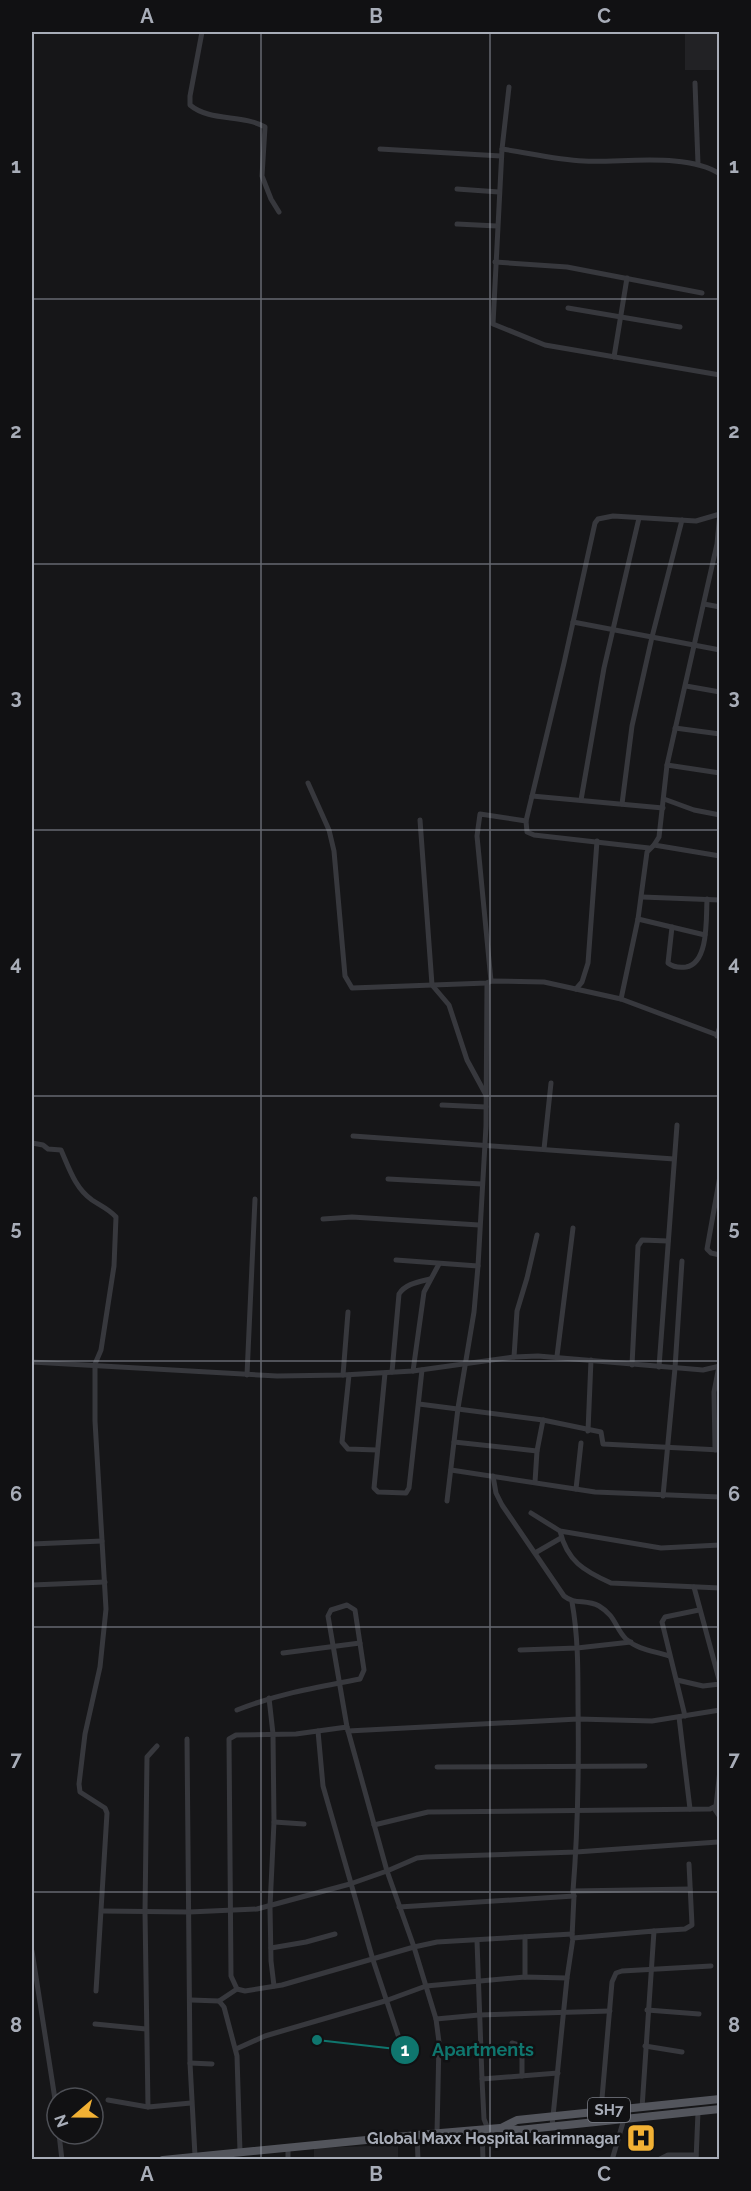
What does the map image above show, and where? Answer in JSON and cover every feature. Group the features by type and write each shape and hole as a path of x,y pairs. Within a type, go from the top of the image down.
{"main road":[{"name":"SH7","path":"500,2128 517,2120 720,2099"},
{"name":"SH7","path":"164,2159 214,2157 240,2152 254,2155 288,2147 500,2128 519,2130 720,2109"}],"street":[{"path":"202,32 190,105 204,112 245,120 265,127 262,177 279,212"},
{"path":"695,83 698,164"},
{"path":"509,87 501,156 493,324 545,345 720,375"},
{"path":"381,149 501,156"},
{"path":"502,149 582,161 656,161 698,164 720,174"},
{"path":"457,189 499,192"},
{"path":"457,224 497,226"},
{"path":"495,262 567,267 702,293"},
{"path":"614,357 627,278"},
{"path":"568,308 680,327"},
{"path":"621,999 642,897 646,855 652,847 659,837 667,765 717,544 719,514 696,521 604,517 597,519 526,827 529,834 652,847 720,856"},
{"path":"581,800 604,668 639,518"},
{"path":"622,804 632,726 682,520"},
{"path":"704,604 720,607"},
{"path":"573,622 720,650"},
{"path":"686,686 720,692"},
{"path":"675,728 720,734"},
{"path":"667,765 720,773"},
{"path":"308,783 329,830 334,851 345,976 352,988 529,981 621,999 718,1036 720,1026"},
{"path":"532,796 663,808"},
{"path":"663,799 694,810 720,815"},
{"path":"447,1501 458,1408 474,1312 485,1145 489,982 477,836 480,814 526,821"},
{"path":"420,820 432,986 449,1005 467,1060 487,1096"},
{"path":"576,989 582,982 588,963 597,841"},
{"path":"642,897 720,900"},
{"path":"672,927 668,960 670,965 691,966 699,959 705,935 707,899"},
{"path":"638,919 705,935"},
{"path":"544,1149 551,1083"},
{"path":"442,1105 486,1107"},
{"path":"659,1368 677,1125"},
{"path":"353,1136 674,1159"},
{"path":"32,1143 43,1145 48,1149 61,1150 77,1185 116,1217 114,1266 101,1350 95,1364 95,1421 106,1609 100,1666 85,1734 79,1784 80,1792 105,1808 107,1814 96,1991"},
{"path":"720,1176 708,1249 711,1253 720,1255"},
{"path":"387,1179 482,1184"},
{"path":"247,1375 255,1199"},
{"path":"324,1219 352,1217 479,1225"},
{"path":"556,1356 573,1228"},
{"path":"514,1357 517,1311 537,1234"},
{"path":"632,1365 638,1246 640,1241 645,1239 668,1241"},
{"path":"396,1260 478,1266"},
{"path":"663,1496 682,1262"},
{"path":"413,1371 424,1292 439,1264"},
{"path":"422,1370 409,1488 406,1493 375,1490 377,1450 399,1294 404,1288 430,1279"},
{"path":"348,1312 342,1442 348,1449 377,1450"},
{"path":"32,1362 95,1364 247,1375 346,1375 413,1371 514,1357 556,1356 659,1368 703,1370 719,1366"},
{"path":"588,1431 591,1360"},
{"path":"419,1404 543,1420 601,1432 603,1444 718,1450 717,1392 720,1361"},
{"path":"535,1482 537,1451 543,1420"},
{"path":"454,1442 537,1451"},
{"path":"576,1489 581,1443"},
{"path":"451,1470 576,1489 663,1496 720,1497"},
{"path":"494,1476 496,1493 502,1505 564,1596 572,1602 589,1602 601,1607 613,1617 625,1638 650,1652 669,1656"},
{"path":"531,1513 560,1531 661,1548 720,1545"},
{"path":"560,1531 564,1548 577,1563 611,1583 720,1588"},
{"path":"535,1553 561,1538"},
{"path":"32,1544 102,1541"},
{"path":"32,1585 105,1582"},
{"path":"677,1680 703,1686 720,1684 694,1587"},
{"path":"552,2126 572,1936 578,1812 577,1648 572,1602"},
{"path":"237,1710 269,1698 339,1683 360,1679 363,1675 355,1610 347,1605 335,1608 329,1613 333,1646 339,1683 347,1729 387,1872 414,1947 435,2019 439,2042 437,2133"},
{"path":"690,1809 677,1680 662,1622 663,1618 699,1610"},
{"path":"520,1650 577,1648 633,1642"},
{"path":"283,1653 360,1643"},
{"path":"269,1698 273,1734 274,1822 270,1906 274,1986"},
{"path":"237,1989 231,1976 229,1739 236,1735 578,1719 652,1721 720,1710"},
{"path":"318,1731 323,1786 385,2001 399,2038"},
{"path":"187,1739 190,2063 195,2156"},
{"path":"148,2107 145,1912 147,1757 156,1746"},
{"path":"437,1767 645,1766"},
{"path":"720,1770 714,1808 720,1816"},
{"path":"374,1825 428,1812 578,1812 714,1808"},
{"path":"274,1822 304,1824"},
{"path":"102,1911 230,1911 270,1906 387,1872 417,1858 576,1852 718,1842"},
{"path":"190,2000 219,2001 237,1989 245,1991 274,1986 414,1947 452,1940 477,1941 685,1929 692,1925 689,1864"},
{"path":"399,1907 574,1894 690,1889"},
{"path":"642,2108 654,1931"},
{"path":"271,1948 335,1934"},
{"path":"525,1937 525,1977"},
{"path":"477,1941 485,2130 483,2160"},
{"path":"32,1951 53,2086"},
{"path":"601,2110 612,1978 616,1973 622,1971 711,1966"},
{"path":"236,2049 265,2036 385,2001 426,1986 525,1977 567,1978"},
{"path":"219,2001 224,2007 236,2049 240,2152"},
{"path":"647,2010 699,2014"},
{"path":"435,2019 479,2015 610,2011"},
{"path":"95,2024 146,2029"},
{"path":"512,2043 522,2046 524,2051 522,2076"},
{"path":"645,2046 682,2052"},
{"path":"190,2063 212,2064"},
{"path":"482,2079 558,2073"},
{"path":"108,2100 148,2107 191,2103"},
{"path":"660,2159 668,2155 696,2158 698,2112"},
{"path":"612,2160 624,2119"},
{"path":"417,2135 418,2160"},
{"path":"288,2147 288,2160"}],"shaded area":[{"path":"685,32 719,32 719,70 685,70"},
{"path":"398,2145 398,2159 314,2159 314,2148"}],"place":[{"name":"Apartments","path":"317,2040"},
{"name":"Global Maxx Hospital karimnagar","path":"641,2138"}]}
